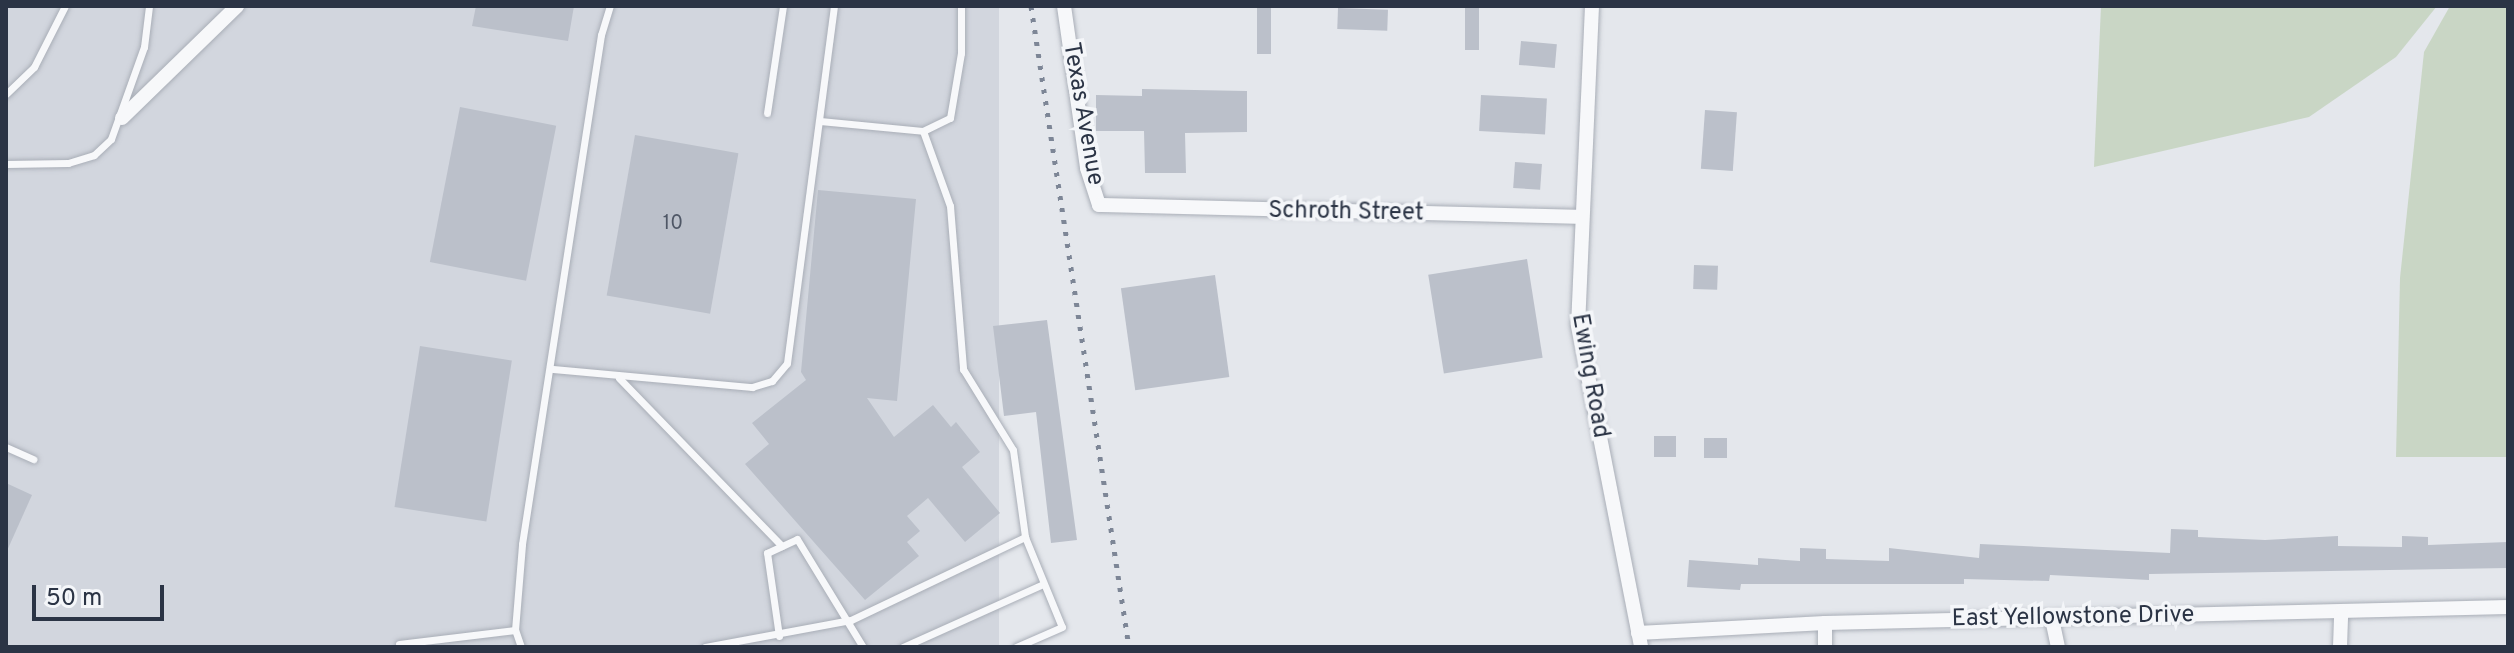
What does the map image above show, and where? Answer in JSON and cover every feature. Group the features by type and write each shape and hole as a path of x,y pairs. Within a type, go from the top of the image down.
{"street":[{"path":"122,118 237,6"},
{"name":"Texas Avenue","path":"1064,6 1087,168 1099,205 1114,209"},
{"name":"Ewing Road","path":"1592,6 1579,217 1578,325 1640,640"},
{"name":"Schroth Street","path":"1114,209 1579,217"},
{"name":"East Yellowstone Drive","path":"1640,640 1825,623 2508,607"},
{"path":"2340,647 2341,612"},
{"path":"2052,619 2058,647"},
{"path":"1825,623 1825,647"}],"lane":[{"path":"6,94 34,67 65,6"},
{"path":"6,164 68,163 94,155 122,118 144,47 149,6"},
{"path":"521,647 515,630 522,544 553,369 601,35 610,6"},
{"path":"767,113 783,6"},
{"path":"553,369 619,378 752,387 772,381 787,363 834,6"},
{"path":"820,121 923,131 950,118 961,53 961,6"},
{"path":"923,131 950,206 963,369 1013,450 1025,537 1062,627 1016,647"},
{"path":"619,378 782,546"},
{"path":"6,447 33,459"},
{"path":"705,647 779,636 851,620 1025,537"},
{"path":"779,636 767,553 797,539 851,620 863,647"},
{"path":"903,647 1043,584"},
{"path":"399,644 515,630"}],"shaded area":[{"path":"6,6 999,6 999,647 6,647"}],"green space":[{"path":"2101,6 2437,6 2396,57 2309,117 2094,167"},
{"path":"2450,6 2508,6 2508,457 2396,457 2400,278 2424,52"}],"building":[{"path":"476,6 574,6 568,41 472,26"},
{"path":"1257,6 1271,6 1271,54 1257,54"},
{"path":"1465,6 1479,6 1479,50 1465,50"},
{"path":"1338,8 1388,10 1387,31 1337,29"},
{"path":"1521,41 1557,44 1555,68 1519,65"},
{"path":"1142,89 1247,91 1247,132 1185,133 1186,173 1145,173 1144,131 1096,131 1096,95 1142,96"},
{"path":"1481,95 1547,98 1545,134 1479,131"},
{"path":"460,107 556,126 526,281 430,262"},
{"path":"1705,110 1737,112 1733,171 1701,169"},
{"path":"635,135 738,153 710,314 607,296"},
{"path":"1515,162 1542,164 1540,190 1513,188"},
{"path":"818,190 916,199 897,401 867,398 894,437 933,405 951,427 956,422 980,452 962,467 1000,513 965,542 928,498 907,516 920,531 907,542 919,556 865,600 745,464 769,444 752,423 806,380 801,372"},
{"path":"1527,259 1543,358 1444,373 1428,275"},
{"path":"1694,265 1718,266 1717,290 1693,289"},
{"path":"1215,275 1229,377 1135,390 1121,288"},
{"path":"1047,320 1077,540 1051,543 1036,412 1004,416 993,326"},
{"path":"420,346 512,361 486,522 395,507"},
{"path":"1654,436 1676,436 1676,457 1654,457"},
{"path":"1704,438 1727,438 1727,458 1704,458"},
{"path":"6,483 32,495 6,553"},
{"path":"2171,529 2198,530 2198,537 2265,540 2338,536 2338,546 2402,547 2402,536 2428,537 2428,545 2508,542 2508,568 2149,574 2149,580 2050,575 2049,581 1964,579 1964,584 1741,584 1740,590 1687,587 1689,560 1758,565 1758,558 1800,561 1800,548 1826,549 1826,559 1889,561 1889,548 1979,558 1980,544 2170,553"}],"railway":[{"path":"1031,6 1129,647"}]}
